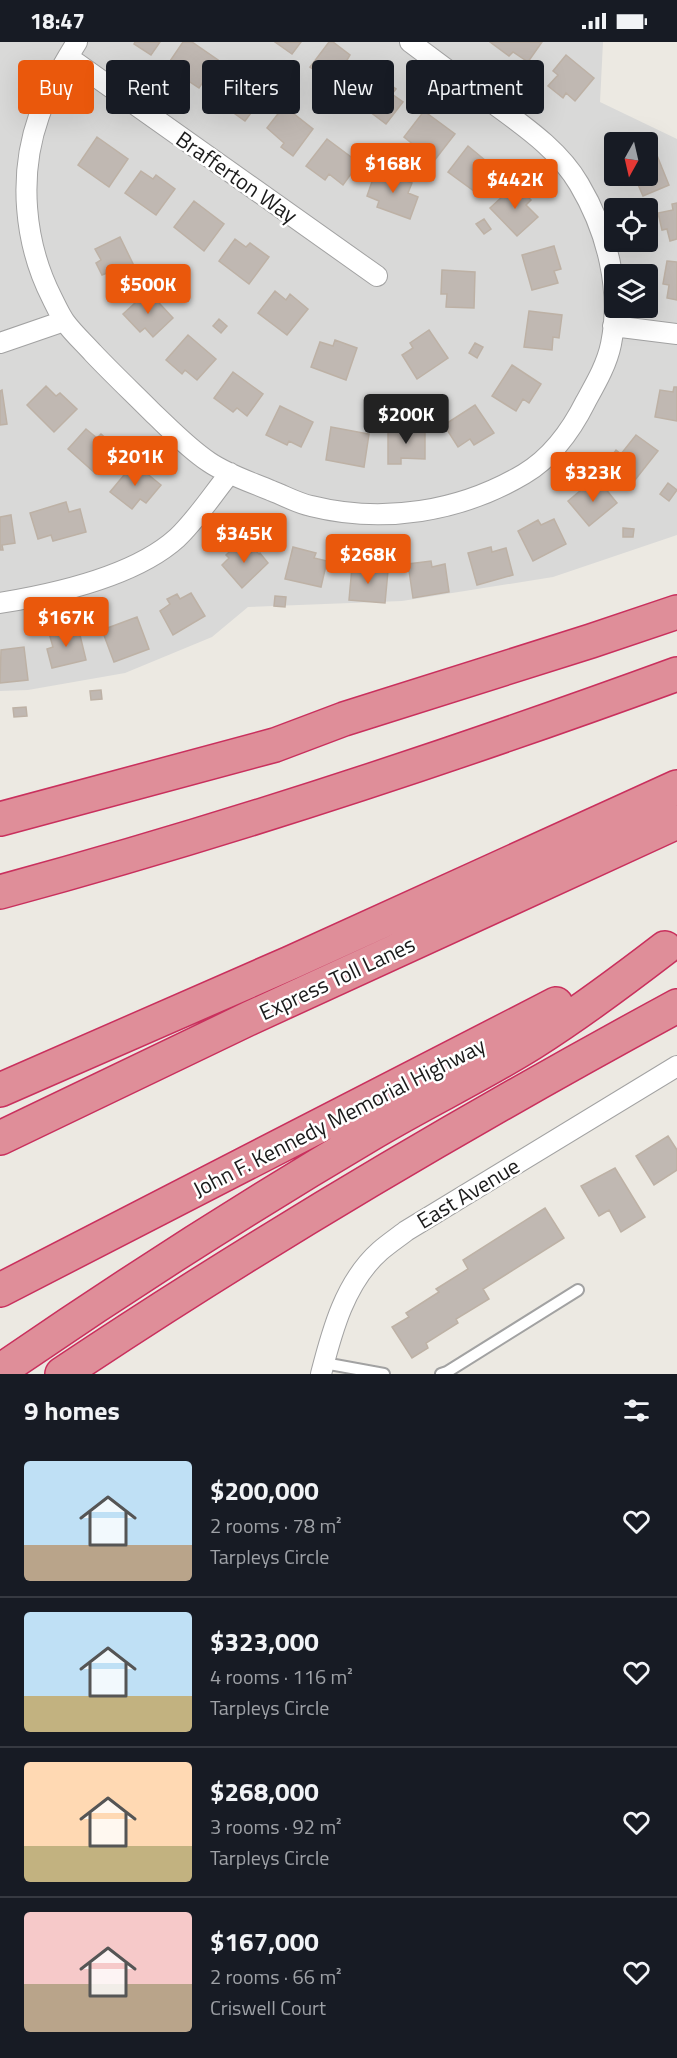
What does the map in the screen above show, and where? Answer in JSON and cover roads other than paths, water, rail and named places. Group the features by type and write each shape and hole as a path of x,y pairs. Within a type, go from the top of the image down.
{"highway":[{"path":"0,819 275,745 344,719 677,612"},
{"path":"0,892 242,821 377,778 677,674"},
{"path":"0,800 130,768 271,729 344,719"},
{"name":"Express Toll Lanes","path":"0,1090 279,968 677,787"},
{"name":"Express Toll Lanes","path":"0,1138 260,1013 677,822"},
{"path":"0,1371 94,1308 375,1131 531,1043 591,1004 671,945"},
{"name":"John F. Kennedy Memorial Highway","path":"0,1290 671,945"},
{"path":"62,1374 189,1291 390,1167 677,1006"}],"street":[{"path":"72,49 50,89 38,118 26,184 30,237 46,285 64,321 106,367 166,425 211,464 308,506 356,514 420,513 475,497 526,474 544,459 579,415 604,364 611,346 614,301 607,251 600,227 578,182 561,160 534,135 410,42"},
{"name":"Brafferton Way","path":"72,49 377,276"},
{"path":"0,343 64,321"},
{"path":"613,326 677,334"},
{"path":"0,603 33,598 75,586 146,560 177,538 230,473"},
{"name":"East Avenue","path":"322,1369 340,1310 362,1271 379,1251 406,1231 677,1066"}],"lane":[{"path":"441,1374 578,1290"},
{"path":"322,1369 384,1374"}]}
